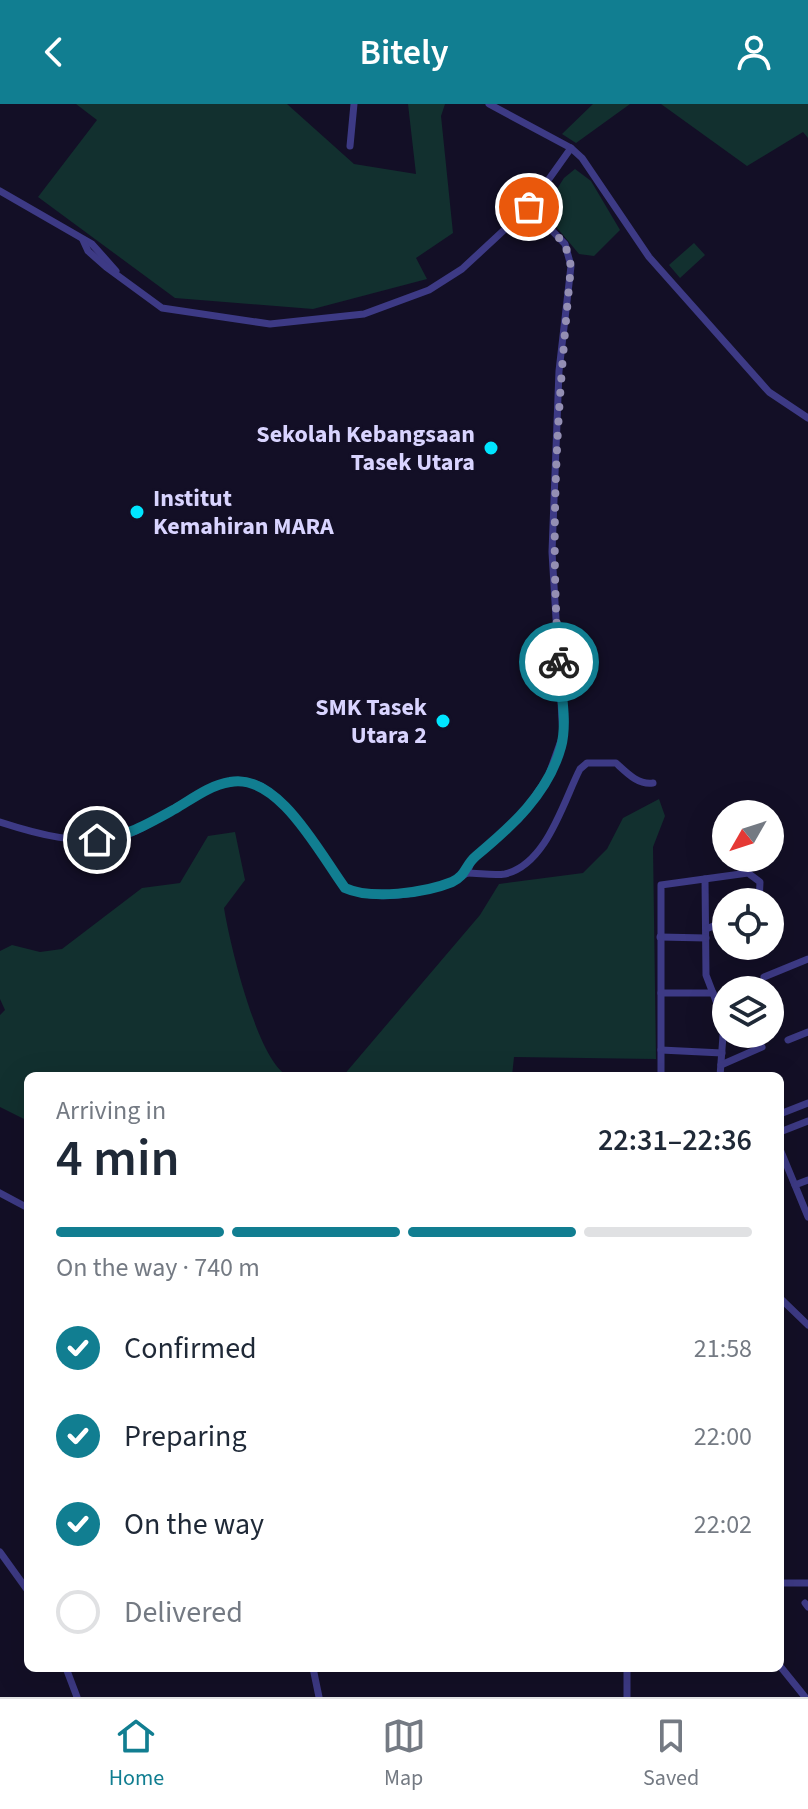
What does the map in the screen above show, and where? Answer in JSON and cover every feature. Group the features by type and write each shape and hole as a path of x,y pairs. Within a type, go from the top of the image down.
{"street":[{"path":"350,146 354,104"},
{"path":"489,104 571,148 589,165 649,257 769,392 808,418"},
{"path":"0,191 83,240 162,308 262,323 332,320 364,314 432,288 462,269 529,207 571,148"},
{"path":"467,873 472,860 519,819 548,777 563,735 552,552 556,427 571,266 565,244 529,207"},
{"path":"0,822 73,839 118,838 135,833 213,787 244,780 263,786 282,802 345,888 370,896 428,889 453,882 467,873 504,874 529,859 551,830 574,780 587,763 616,763 632,777 646,784 653,783"},
{"path":"661,1072 662,884 748,873 757,877 758,888"},
{"path":"705,879 706,975 712,990"},
{"path":"660,937 706,934 712,930"},
{"path":"766,976 808,959"},
{"path":"661,993 712,993"},
{"path":"788,1040 808,1032"},
{"path":"720,1072 722,1048"},
{"path":"721,1065 760,1048"},
{"path":"661,1050 722,1053"},
{"path":"784,1112 808,1103"},
{"path":"784,1130 808,1121"},
{"path":"784,1159 808,1217"},
{"path":"795,1185 808,1180"},
{"path":"0,1193 24,1206"},
{"path":"784,1302 808,1325"},
{"path":"0,1552 24,1585"},
{"path":"784,1583 808,1583"},
{"path":"784,1671 805,1697"},
{"path":"68,1672 77,1697"},
{"path":"314,1672 319,1697"},
{"path":"627,1672 627,1697"}],"green space":[{"path":"76,104 287,104 354,164 416,174 408,104 445,104 441,116 453,233 416,258 427,279 313,309 175,298 38,197 97,120"},
{"path":"593,104 630,104 576,143 562,134"},
{"path":"661,104 808,104 808,138 803,132 747,166"},
{"path":"575,169 591,181 620,230 594,256 579,254 543,211 564,178"},
{"path":"694,243 705,255 680,278 669,265"},
{"path":"659,799 665,816 653,847 656,1059 514,1057 512,1072 346,1072 480,915 499,884 583,873 607,849 623,818"},
{"path":"235,832 245,880 224,908 227,924 256,1026 266,1050 284,1072 24,1072 24,1119 0,1107 0,1015 5,1010 0,999 0,951 12,945 40,952 62,949 142,888 180,883 208,836"}],"way so far":[{"path":"529,207 565,244 571,266 559,371 552,552 559,662"}],"place":[{"name":"Sekolah Kebangsaan Tasek Utara","path":"491,448"},
{"name":"Institut Kemahiran MARA","path":"137,512"},
{"name":"SMK Tasek Utara 2","path":"443,721"}],"route":[{"path":"97,840 135,833 213,787 244,780 263,786 282,802 345,888 370,896 428,889 453,882 467,873 472,860 519,819 548,777 563,735 559,662"}]}
